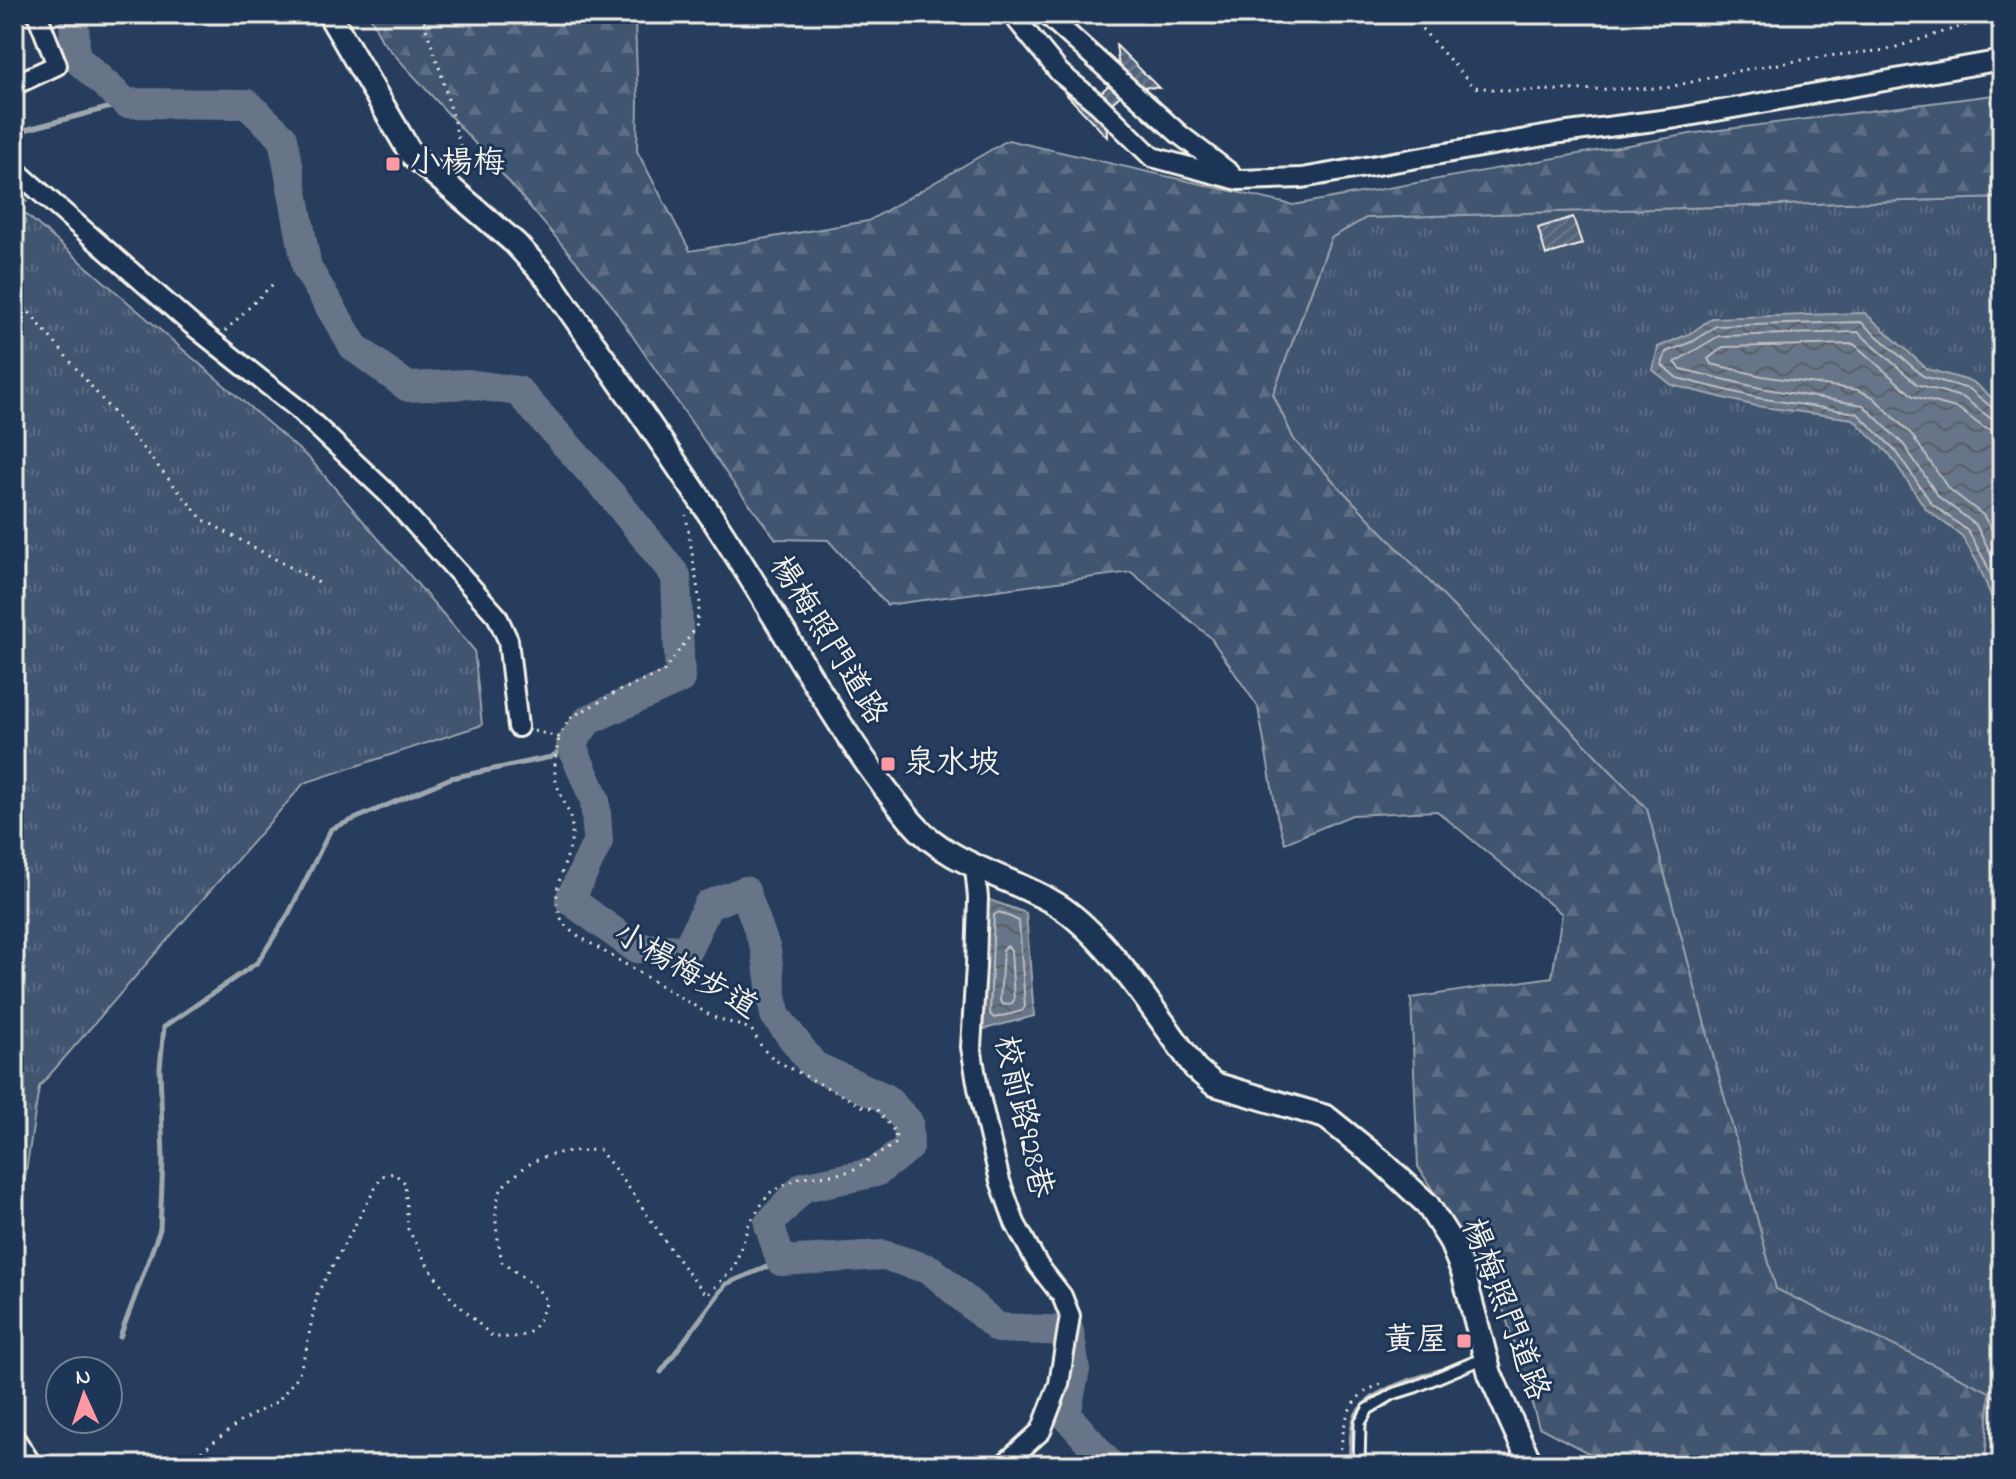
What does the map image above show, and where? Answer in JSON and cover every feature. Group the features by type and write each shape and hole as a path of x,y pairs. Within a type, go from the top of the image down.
{"street":[{"path":"14,85 57,65 37,14"},
{"name":"楊梅照門道路","path":"329,14 411,154 515,243 548,279 734,552 859,754 912,823 975,867 1056,904 1086,927 1196,1069 1214,1084 1326,1117 1381,1161 1427,1204 1450,1240 1463,1272 1490,1374 1531,1465"},
{"path":"1012,14 1060,73 1098,104 1152,157 1238,180 1302,178 1561,133 1677,118 2002,60"},
{"path":"1046,14 1179,134 1238,180"},
{"path":"14,169 214,342 298,409 388,494 497,616 508,640 518,727"},
{"name":"校前路928巷","path":"975,867 978,898 971,1047 978,1088 1000,1181 1015,1223 1038,1265 1062,1296 1070,1316 1059,1384 1041,1431 1003,1465"},
{"path":"14,1437 32,1465"}],"lane":[{"path":"1359,1465 1360,1423 1368,1409 1393,1394 1486,1357"}],"path":[{"path":"421,14 441,73 476,208"},
{"path":"1416,14 1421,28 1474,87 1524,91 1666,88 1742,70 1887,50 2000,14"},
{"path":"214,342 274,283"},
{"path":"14,294 202,519 319,583"},
{"path":"518,727 559,737 570,718 617,692 663,672 696,628 700,603 684,505"},
{"name":"小楊梅步道","path":"181,1465 240,1422 278,1401 298,1376 317,1294 382,1176 394,1173 405,1183 408,1229 428,1266 451,1298 493,1337 520,1338 537,1326 547,1301 536,1287 502,1262 497,1208 502,1187 540,1157 562,1151 599,1150 635,1195 660,1237 707,1295 734,1268 749,1224 769,1193 801,1177 851,1171 895,1144 896,1133 877,1110 862,1106 775,1060 763,1049 751,1029 713,1017 565,925 558,904 557,883 570,846 572,828 555,776 559,737"}],"green space":[{"path":"369,14 629,14 635,22 637,151 690,251 868,221 1008,140 1293,205 1696,133 2002,94 2002,198 1366,218 1331,238 1273,394 1294,440 1647,809 1776,1289 1990,1392 1985,1465 1611,1465 1539,1427 1499,1295 1418,1167 1411,998 1552,977 1562,914 1437,811 1352,815 1285,843 1277,816 1258,707 1210,637 1131,572 887,605 828,540 776,539 733,483 603,293 492,162 382,41"},
{"path":"2002,198 2002,1400 1776,1290 1647,809 1294,440 1273,394 1331,238 1366,218"},
{"path":"14,204 310,459 474,650 482,725 304,783 39,1087 14,1250"}],"water":[{"path":"1865,313 1927,369 1973,382 2002,406 2002,622 1978,564 1962,536 1926,509 1890,455 1853,419 1756,406 1672,385 1653,370 1658,347 1691,333 1712,318"},
{"path":"987,899 1026,913 1034,1016 981,1030"}],"building":[{"path":"1116,45 1159,88 1132,86 1106,108 1107,137 1065,93 1097,96 1120,75"},
{"path":"1573,217 1582,244 1546,255 1538,228"}],"waterway":[{"path":"74,14 75,57 126,103 247,104 283,138 307,268 354,347 408,387 468,384 518,391 614,498 676,576 680,679 588,720 571,744 595,800 598,841 570,900 636,948 687,950 708,905 745,891 766,950 775,1015 814,1066 885,1098 908,1122 909,1147 876,1172 803,1187 769,1224 781,1261 883,1255 931,1270 998,1328 1069,1331 1075,1369 1066,1415 1110,1465"},
{"path":"14,136 21,131 126,103"},
{"path":"120,1337 160,1229 163,1160 160,1068 164,1027 258,962 289,913 331,829 451,778 551,757 571,744"},
{"path":"661,1372 726,1284 781,1261"},
{"path":"1349,1465 1354,1421 1368,1401 1394,1386 1449,1368"}],"place":[{"name":"小楊梅","path":"393,164"},
{"name":"泉水坡","path":"888,764"},
{"name":"黃屋","path":"1464,1341"}]}
